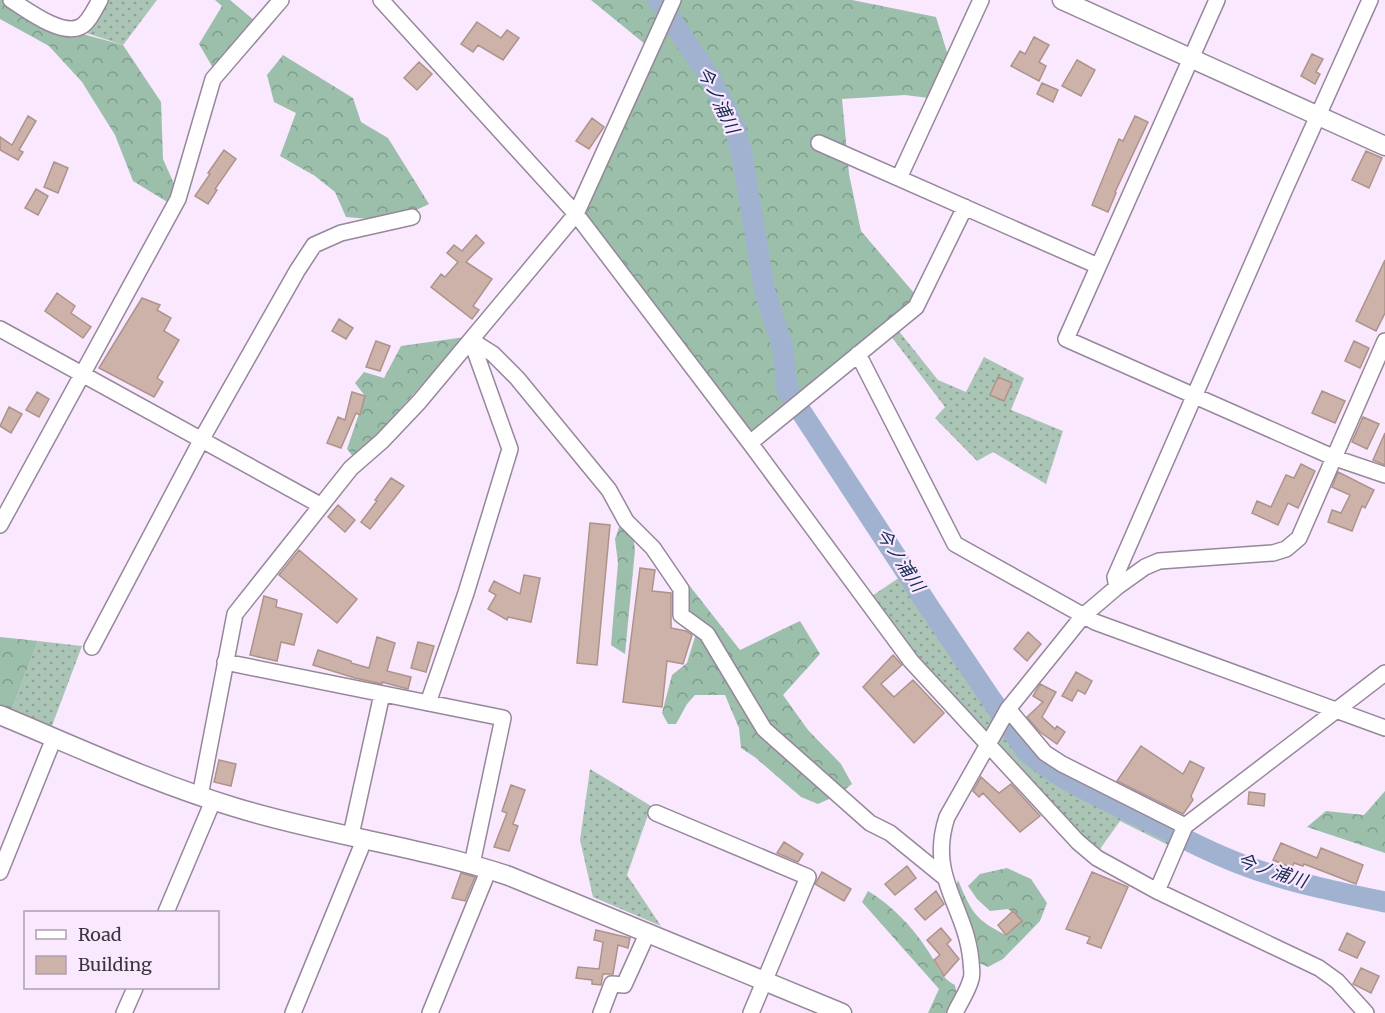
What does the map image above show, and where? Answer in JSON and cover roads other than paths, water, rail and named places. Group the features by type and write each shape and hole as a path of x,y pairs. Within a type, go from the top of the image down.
{"street":[{"path":"10,0 62,29 80,27 100,0"},
{"path":"0,525 178,200 213,79 281,0"},
{"path":"381,0 576,214 750,443 911,661 1078,842 1097,858 1157,891 1319,968 1337,981 1366,1013"},
{"path":"166,911 206,798 225,662 235,614 351,468 382,441 419,402 576,214 674,0"},
{"path":"899,178 981,0"},
{"path":"1062,0 1385,146"},
{"path":"1217,0 1066,339 1335,458 1385,476"},
{"path":"1117,587 1115,577 1370,0"},
{"path":"819,143 1098,266"},
{"path":"750,443 916,308 965,207"},
{"path":"92,647 201,440 314,245 341,234 412,217"},
{"path":"0,328 320,505"},
{"path":"428,703 466,593 510,449 471,340"},
{"path":"471,340 493,354 517,378 609,490 626,521 653,548 681,589 681,615 706,634 764,729 870,823 890,833 944,877"},
{"path":"955,1013 972,978 971,962 969,948 944,877 940,852 941,834 947,817 1008,709 1083,616 1145,567 1159,561 1273,553 1286,549 1299,538 1385,341"},
{"path":"858,354 955,544 1083,616 1106,626 1385,728"},
{"path":"225,662 503,718 481,867 430,1013"},
{"path":"1157,891 1185,826 1385,673"},
{"path":"293,1013 358,837 382,694"},
{"path":"1008,709 1045,753 1065,766 1185,826"},
{"path":"0,715 206,798 274,818 481,867 648,932 842,1013"},
{"path":"0,872 54,738"},
{"path":"656,813 808,877 751,1013"},
{"path":"601,1013 612,984 624,985 648,932"},
{"path":"127,1012 134,989"}],"waterway":[{"name":"今ノ浦川","path":"658,0 711,79 735,128 742,155 765,292 783,348 787,390 1026,751 1075,784 1224,857 1289,880 1385,902"}]}
